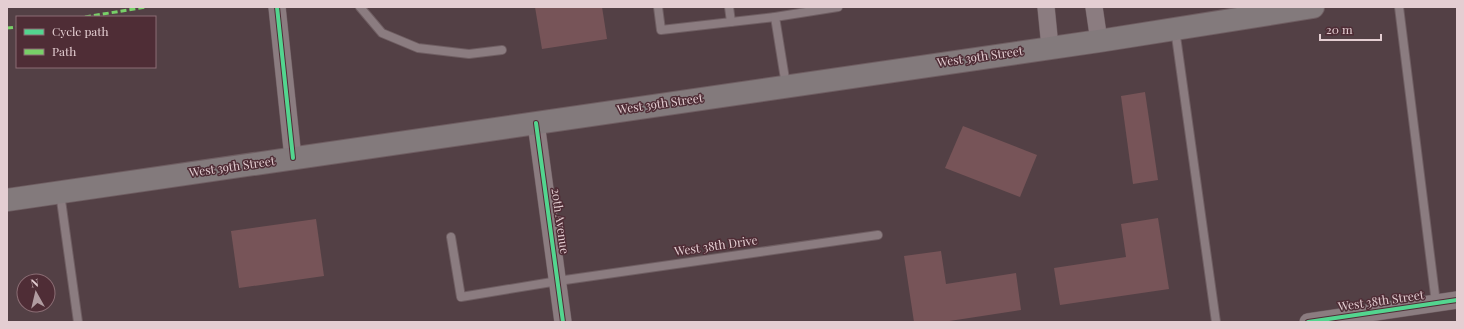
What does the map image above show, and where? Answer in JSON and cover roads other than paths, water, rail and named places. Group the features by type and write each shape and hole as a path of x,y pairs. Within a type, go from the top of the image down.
{"main road":[{"name":"West 39th Street","path":"7,200 1099,41 1313,7"}],"street":[{"path":"277,7 293,158"},
{"path":"1046,7 1050,47"},
{"path":"1094,7 1099,41"},
{"name":"20th Avenue","path":"536,123 563,322"},
{"name":"West 38th Street","path":"1308,322 1457,300"}],"lane":[{"path":"360,7 382,33 418,48 469,54 502,50"},
{"path":"658,7 661,30 775,17 834,7"},
{"path":"729,7 731,22"},
{"path":"1398,7 1436,303"},
{"path":"775,17 786,86"},
{"path":"1175,28 1216,322"},
{"path":"60,192 78,322"},
{"name":"West 38th Drive","path":"451,237 461,297 558,281 878,235"}]}
